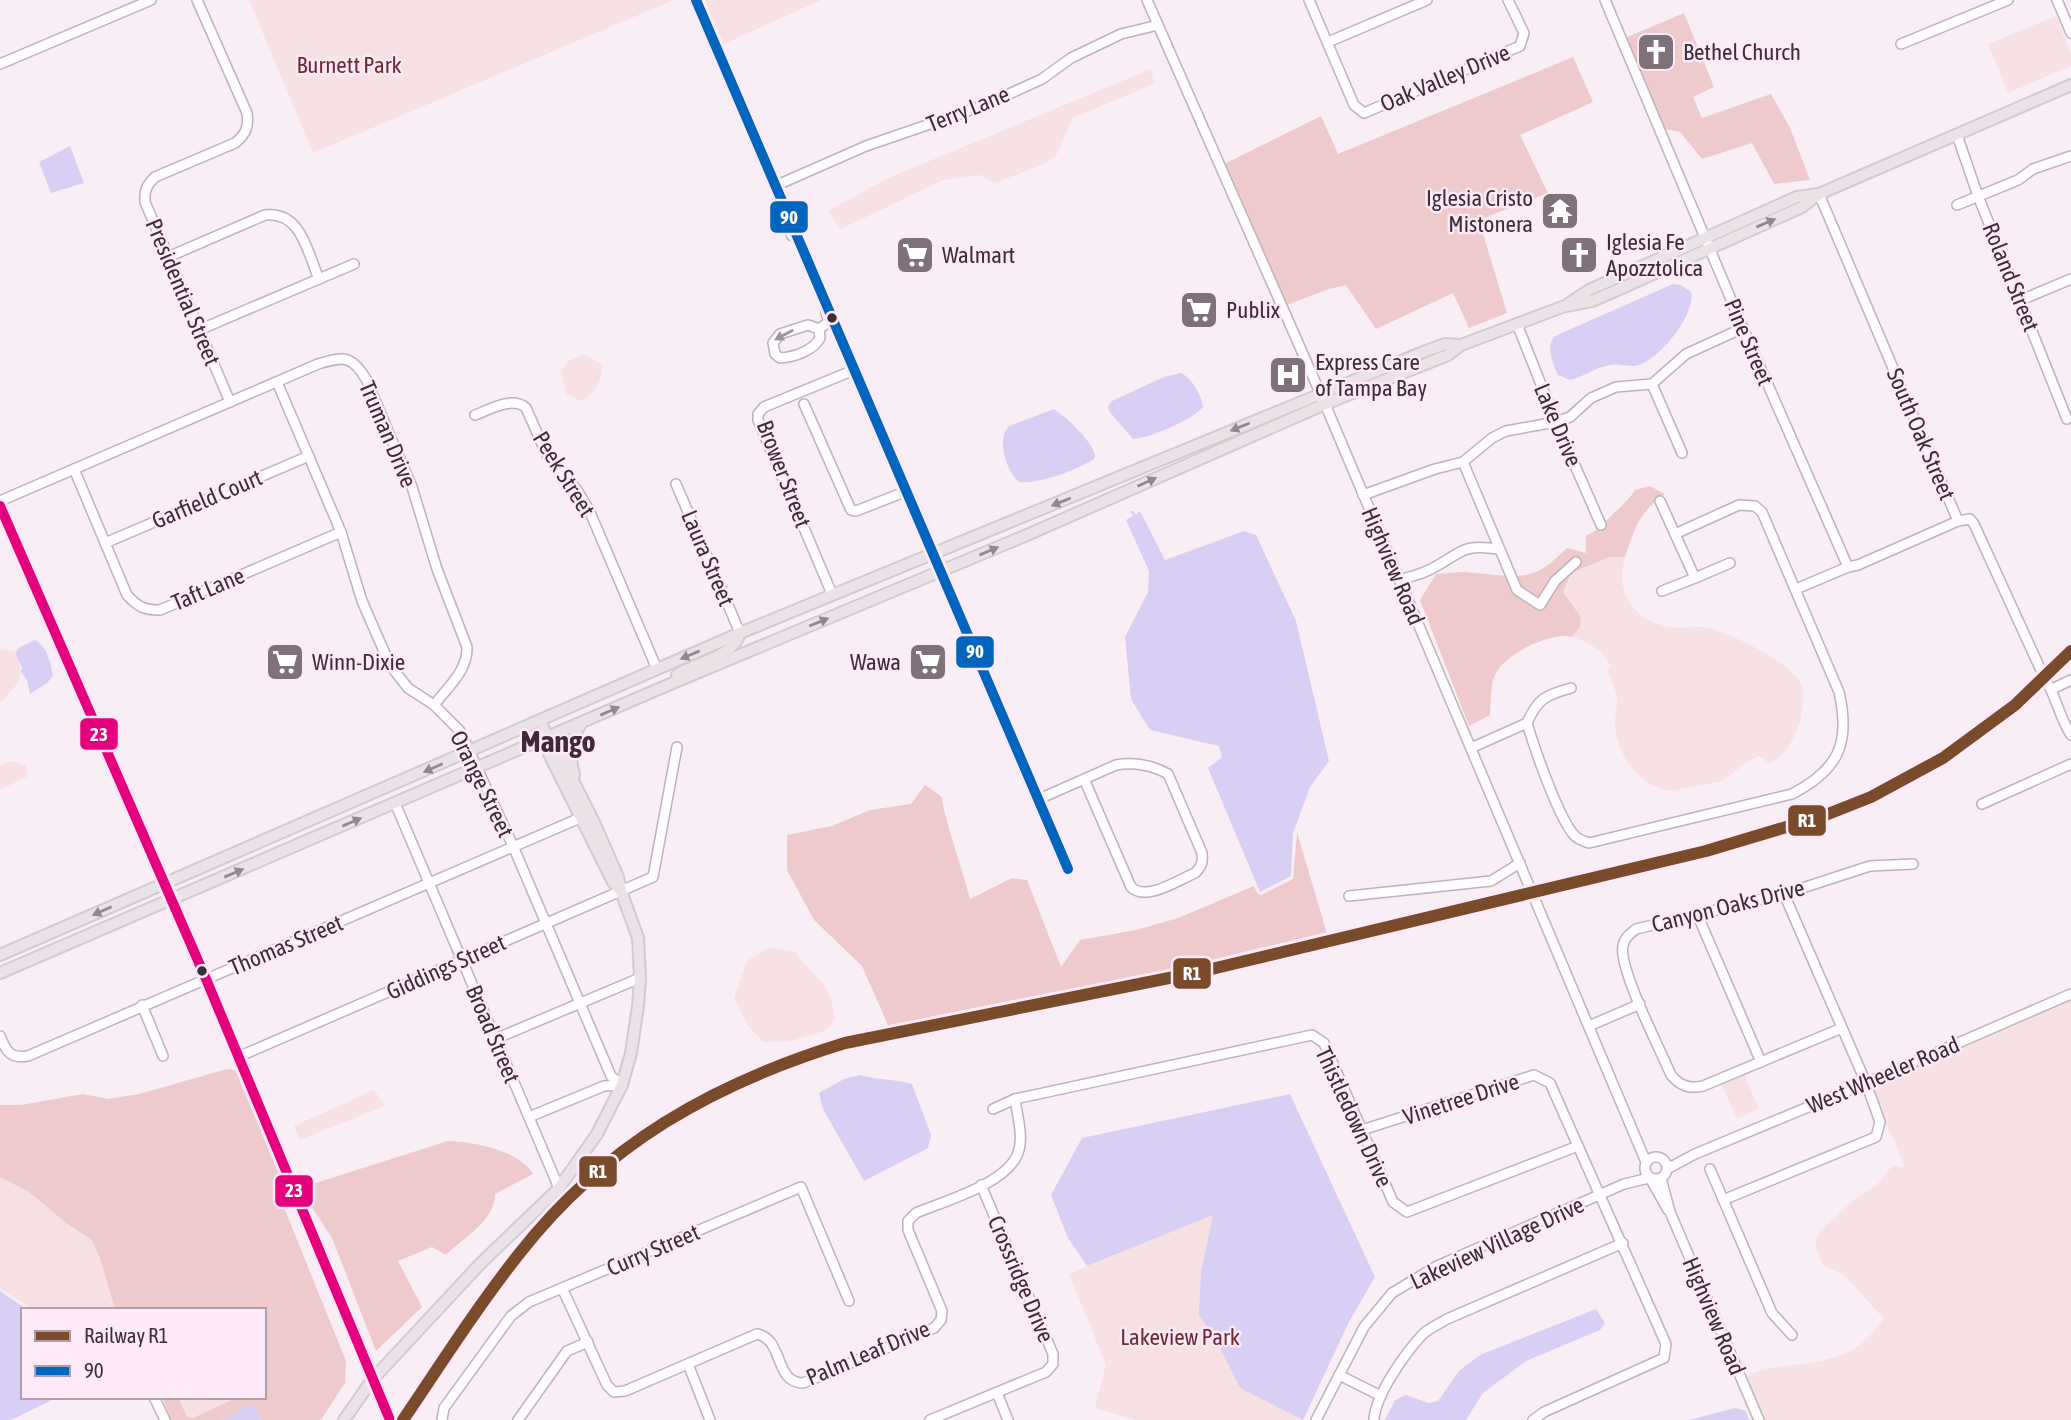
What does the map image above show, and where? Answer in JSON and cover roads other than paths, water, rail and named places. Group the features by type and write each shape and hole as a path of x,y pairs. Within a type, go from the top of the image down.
{"main road":[{"path":"696,0 942,572"},
{"path":"0,973 668,685 942,572 1445,344 1461,345 1562,307 1592,301 1707,242 1802,207 1819,194 2071,85"},
{"path":"0,955 832,594 1323,399"},
{"path":"668,685 678,674 726,652 737,642 740,633"},
{"path":"540,720 547,737 549,754 612,882 621,891"},
{"path":"577,788 570,761 572,745 582,723"},
{"path":"344,1420 372,1380 480,1264 559,1188 597,1134 622,1085 631,1053 640,978 638,938 618,877 577,788 557,749 547,737"},
{"path":"0,963 28,951 48,935"}],"street":[{"path":"0,64 151,0"},
{"name":"Presidential Street","path":"197,0 247,113 249,124 244,135 235,143 155,177 144,193 145,202 167,257 230,402"},
{"name":"Highview Road","path":"1147,0 1323,399 1636,1133 1645,1163"},
{"name":"Oak Valley Drive","path":"1309,0 1354,105 1364,113 1520,46 1524,33 1508,0"},
{"path":"1328,42 1427,0"},
{"name":"Pine Street","path":"1605,0 1743,328 1848,567"},
{"path":"1901,44 2008,0"},
{"path":"2057,0 2071,33"},
{"name":"Terry Lane","path":"776,189 866,146 985,105 1042,79 1071,58 1121,34 1158,25"},
{"name":"Roland Street","path":"1957,135 1978,196 2067,419"},
{"path":"1957,205 2018,180 2033,169 2071,156"},
{"path":"776,189 778,204 829,321 820,332 820,341 814,347 780,358 773,350 772,343 780,334 808,325 820,332 838,331"},
{"name":"South Oak Street","path":"1819,194 1958,521 1970,519 1974,524 2071,735"},
{"path":"167,257 265,215 277,214 288,218 296,226 319,279"},
{"path":"199,330 354,264"},
{"path":"2021,300 2071,279"},
{"name":"Lake Drive","path":"1517,324 1601,525"},
{"path":"1363,495 1435,468 1463,462 1506,430 1556,422 1570,416 1591,398 1616,387 1652,384 1686,354 1743,328"},
{"name":"Truman Drive","path":"0,503 318,364 340,358 351,360 366,379 412,487 437,569 467,646 463,668 434,705"},
{"name":"Brower Street","path":"832,594 758,420 758,414 764,407 854,370"},
{"name":"Orange Street","path":"277,382 341,532 362,600 390,665 408,688 434,705 460,731 513,846 611,1076 622,1085"},
{"path":"1652,384 1682,453"},
{"name":"Peek Street","path":"475,415 513,402 521,403 526,408 545,453 577,491 589,510 657,668"},
{"path":"804,404 851,510 856,511 907,491"},
{"name":"Garfield Court","path":"105,543 309,456"},
{"path":"1463,462 1517,590 1540,605 1555,581 1576,562"},
{"name":"Taft Lane","path":"74,469 127,595 145,610 160,610 341,532"},
{"name":"Laura Street","path":"676,484 740,633"},
{"path":"1660,501 1695,578"},
{"path":"0,503 206,979 390,1420"},
{"path":"1571,688 1550,694 1535,705 1527,723 1568,826 1580,840 1589,843 1792,794 1813,783 1830,767 1844,732 1839,692 1762,512 1755,506 1739,505 1675,534"},
{"path":"1796,589 1958,521"},
{"path":"1399,580 1432,569 1466,548 1481,546 1498,549"},
{"path":"1662,591 1730,563"},
{"path":"942,572 1069,869"},
{"path":"2052,689 2071,680"},
{"path":"1471,748 1527,723"},
{"name":"Giddings Street","path":"239,1057 653,877 677,747"},
{"path":"1039,799 1084,779 1116,765 1125,763 1158,768 1168,774 1202,853 1203,862 1200,868 1195,873 1147,893 1135,891 1130,887 1084,779"},
{"path":"1982,804 2071,764"},
{"name":"Broad Street","path":"395,803 559,1188"},
{"name":"Thomas Street","path":"0,1036 9,1054 14,1057 28,1056 580,818"},
{"path":"1349,896 1491,881 1520,863"},
{"name":"Canyon Oaks Drive","path":"1842,1028 1703,1086 1681,1085 1671,1075 1640,1003 1622,958 1623,944 1636,929 1784,894 1870,866 1913,864"},
{"path":"1723,1200 1876,1137 1880,1122 1866,1083 1784,894"},
{"path":"1697,914 1761,1062"},
{"path":"495,1039 640,978"},
{"name":"West Wheeler Road","path":"1667,1169 1695,1154 2071,994"},
{"path":"1589,1026 1640,1003"},
{"path":"142,1005 163,1056"},
{"name":"Thistledown Drive","path":"993,1109 1015,1099 1312,1035 1324,1043 1393,1202 1407,1212 1578,1146"},
{"name":"Vinetree Drive","path":"1362,1130 1534,1075 1550,1083 1666,1344 1664,1358 1544,1412 1533,1420"},
{"path":"529,1117 604,1086 622,1085"},
{"name":"Palm Leaf Drive","path":"562,1288 607,1385 614,1392 625,1391 757,1334 764,1335 771,1341 787,1377 795,1383 803,1383 934,1328 941,1320 942,1311 908,1230 908,1221 916,1213 999,1177 1013,1163 1021,1141 1015,1099"},
{"name":"Highview Road","path":"1636,1133 1659,1157"},
{"name":"West Wheeler Road","path":"1659,1157 1695,1154"},
{"path":"1659,1157 1665,1162 1667,1169 1661,1178 1650,1178 1645,1172 1645,1163 1651,1158 1659,1157"},
{"name":"Lakeview Village Drive","path":"1624,1184 1645,1163"},
{"path":"1710,1169 1772,1313 1792,1335"},
{"name":"Highview Road","path":"1650,1178 1670,1212 1759,1420"},
{"name":"Lakeview Village Drive","path":"1316,1420 1364,1327 1392,1293 1437,1266 1624,1184 1650,1178"},
{"name":"Highview Road","path":"1661,1178 1670,1212"},
{"name":"Crossridge Drive","path":"930,1420 1046,1372 1053,1364 1053,1354 981,1185"},
{"name":"Curry Street","path":"442,1420 444,1408 511,1316 529,1302 801,1187 849,1301"},
{"path":"1374,1420 1381,1396 1406,1355 1425,1332 1447,1319 1623,1243"},
{"path":"518,1420 567,1351 589,1342"},
{"path":"688,1364 710,1420"},
{"path":"1339,1375 1381,1396"},
{"path":"997,1393 1009,1420"},
{"path":"155,1399 165,1420"}],"railway":[{"path":"397,1420 516,1250 584,1178 662,1119 704,1094 793,1054 859,1034 997,1012"}],"rail line":[{"name":"R1","path":"403,1420 488,1294 552,1215 625,1149 665,1122 751,1077 845,1043 1199,972 1706,851 1823,816 1871,797 1943,758 2015,705 2071,651"}],"place":[{"name":"Bethel Church","path":"1656,52"},
{"name":"Iglesia Cristo Mistonera","path":"1560,211"},
{"name":"Walmart","path":"915,255"},
{"name":"Iglesia Fe Apozztolica","path":"1579,255"},
{"name":"Publix","path":"1199,310"},
{"name":"Express Care of Tampa Bay","path":"1288,375"},
{"name":"Winn-Dixie","path":"285,662"},
{"name":"Wawa","path":"928,662"}],"district":[{"name":"Mango","path":"558,742"}],"park label":[{"name":"Burnett Park","path":"349,65"},
{"name":"Lakeview Park","path":"1180,1337"}]}
